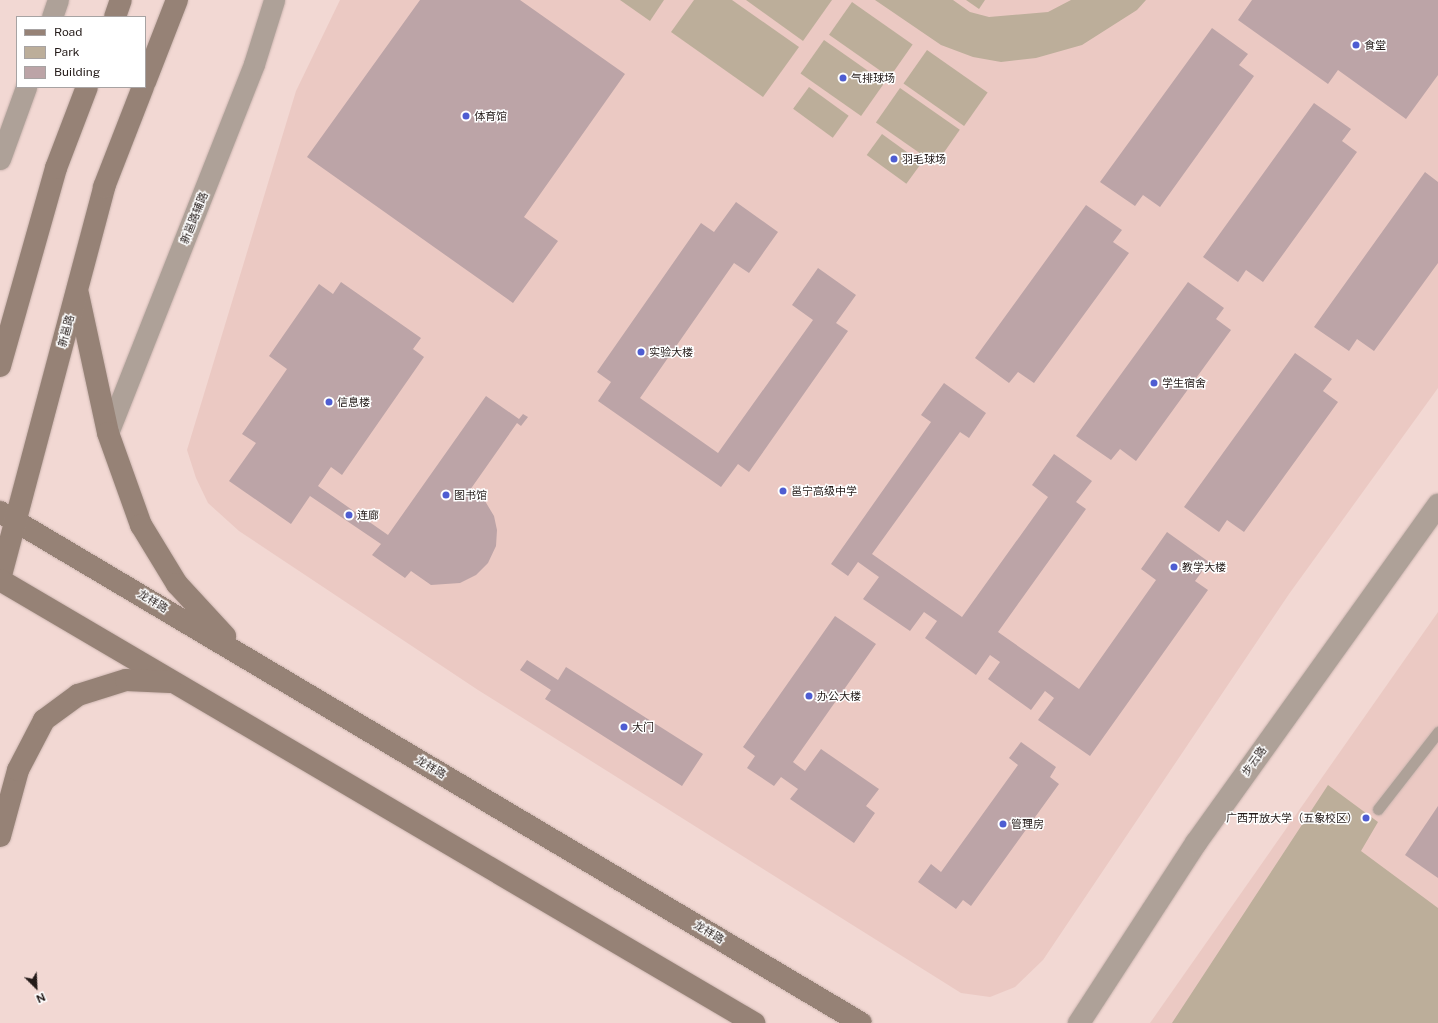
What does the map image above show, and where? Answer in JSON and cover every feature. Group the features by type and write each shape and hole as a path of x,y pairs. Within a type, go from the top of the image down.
{"main road":[{"path":"115,16 121,0"},
{"path":"146,79 176,0"},
{"path":"0,366 56,168 87,88"},
{"name":"新邕路","path":"0,580 8,516 77,289 104,187 143,88"},
{"path":"77,289 108,434 141,525 177,584 242,654"},
{"name":"龙祥路","path":"8,516 861,1023"},
{"path":"0,580 754,1023"},
{"path":"0,836 18,770 44,720 78,695 126,680 174,682"}],"street":[{"path":"52,16 58,0"},
{"name":"新邕路辅路","path":"108,434 254,64 274,0"},
{"path":"0,159 26,88"},
{"name":"步云路","path":"1079,1023 1196,843 1438,505"}],"lane":[{"path":"1378,809 1438,732"}],"shaded area":[{"name":"邕宁高级中学","path":"340,0 1438,0 1438,388 1289,594 1043,960 1015,987 990,997 961,993 478,690 239,531 208,503 196,478 187,450 296,91"},
{"name":"广西开放大学（五象校区）","path":"1438,612 1438,1023 1150,1023"}],"green space":[{"path":"620,0 664,0 650,21"},
{"path":"694,0 732,0 799,47 763,97 671,32"},
{"path":"746,0 832,0 803,41"},
{"path":"875,0 953,0 970,12 989,17 1048,12 1071,0 1146,0 1137,10 1082,45 1036,58 1001,62 973,57 941,45"},
{"path":"966,0 985,0 979,9"},
{"path":"852,2 913,44 890,77 829,35"},
{"name":"气排球场","path":"824,40 885,82 861,116 800,74"},
{"path":"927,50 988,92 964,126 903,84"},
{"path":"809,87 849,116 833,138 793,109"},
{"path":"900,88 960,130 936,164 876,122"},
{"name":"羽毛球场","path":"882,134 922,163 906,184 867,155"},
{"name":"广西开放大学（五象校区）","path":"1328,785 1378,822 1361,851 1438,908 1438,1023 1172,1023"}],"building":[{"name":"体育馆","path":"420,0 520,0 625,74 524,217 558,241 513,303 307,157"},
{"name":"食堂","path":"1252,0 1438,0 1438,75 1406,119 1338,70 1328,84 1238,20"},
{"path":"1212,28 1248,54 1239,65 1254,76 1160,207 1143,195 1135,206 1100,182"},
{"path":"1314,103 1351,129 1342,141 1357,152 1263,282 1246,270 1238,282 1203,257"},
{"path":"1425,172 1438,182 1438,263 1374,351 1357,339 1349,351 1314,327"},
{"name":"实验大楼","path":"736,202 778,232 749,273 734,263 640,398 718,453 813,320 792,305 818,268 856,295 836,323 848,331 749,472 738,464 721,487 598,401 611,382 597,372 701,223 714,232"},
{"path":"1086,205 1122,230 1113,242 1129,253 1034,383 1018,372 1009,383 975,358"},
{"name":"信息楼","path":"341,282 421,338 413,349 424,357 342,475 331,467 318,486 388,535 486,396 519,419 523,414 528,417 521,426 517,423 470,490 485,501 494,516 497,530 496,546 488,563 476,575 460,583 431,585 411,571 405,578 372,555 381,544 310,496 291,524 229,481 256,443 242,434 287,369 269,356 319,284 333,294"},
{"name":"学生宿舍","path":"1188,282 1224,308 1216,319 1231,330 1136,461 1120,449 1111,460 1076,436"},
{"path":"1295,353 1332,379 1323,391 1338,402 1244,532 1227,520 1219,532 1184,507"},
{"name":"教学大楼","path":"944,383 986,413 969,438 960,432 872,554 962,617 1048,497 1032,485 1054,454 1092,481 1076,502 1086,509 998,632 1079,689 1156,580 1141,569 1167,532 1209,562 1195,581 1208,590 1090,756 1038,720 1054,698 1045,691 1031,710 988,679 1000,662 990,655 976,675 925,638 937,621 924,612 910,631 863,599 879,577 858,562 848,576 831,564 931,422 921,415"},
{"name":"办公大楼","path":"835,616 876,644 793,762 805,771 821,749 879,789 866,806 875,813 854,843 790,799 798,789 781,777 774,786 747,768 755,756 743,747"},
{"name":"大门","path":"527,660 558,680 566,667 703,754 682,786 545,699 551,690 520,670"},
{"name":"管理房","path":"1021,742 1056,767 1050,777 1059,784 971,906 963,900 956,909 918,882 931,864 941,872 1018,765 1009,758"},
{"path":"1438,806 1438,878 1405,855"}],"place":[{"name":"食堂","path":"1356,45"},
{"name":"气排球场","path":"843,78"},
{"name":"体育馆","path":"466,116"},
{"name":"羽毛球场","path":"894,159"},
{"name":"实验大楼","path":"641,352"},
{"name":"学生宿舍","path":"1154,383"},
{"name":"信息楼","path":"329,402"},
{"name":"邕宁高级中学","path":"783,491"},
{"name":"图书馆","path":"446,495"},
{"name":"连廊","path":"349,515"},
{"name":"教学大楼","path":"1174,567"},
{"name":"办公大楼","path":"809,696"},
{"name":"大门","path":"624,727"},
{"name":"广西开放大学（五象校区）","path":"1366,818"},
{"name":"管理房","path":"1003,824"}]}
